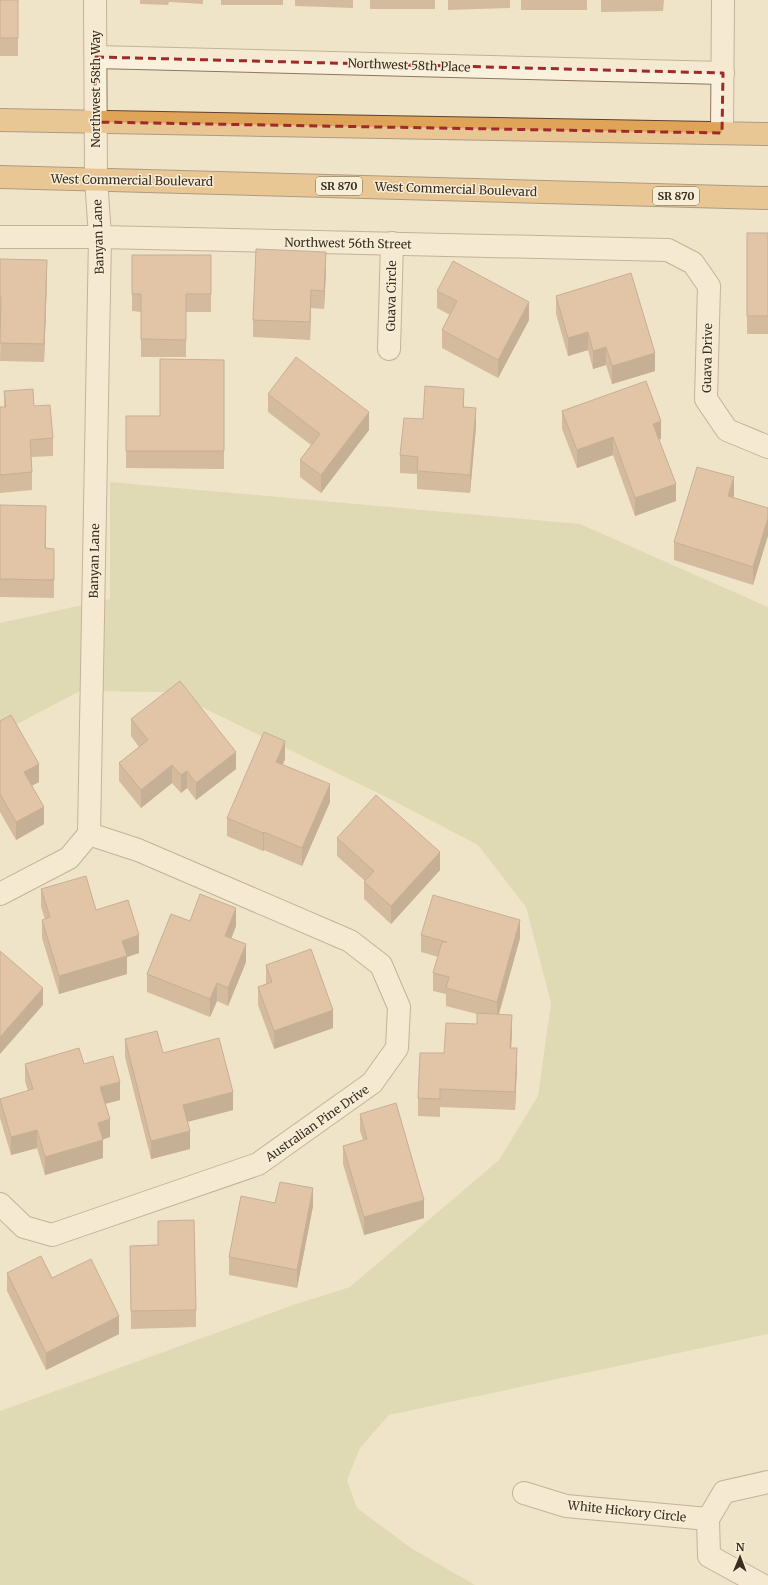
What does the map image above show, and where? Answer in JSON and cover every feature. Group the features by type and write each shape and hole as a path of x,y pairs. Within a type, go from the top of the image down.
{"highway":[{"path":"0,120 768,134"},
{"name":"West Commercial Boulevard","path":"0,177 96,178 768,198"}],"street":[{"name":"Northwest 58th Way","path":"95,0 96,57 94,122 96,178"},
{"path":"722,133 723,0"},
{"name":"Northwest 58th Place","path":"96,57 723,73"},
{"name":"Banyan Lane","path":"89,834 100,237 96,178"},
{"name":"Northwest 56th Street","path":"0,237 100,237 668,250 693,263"},
{"name":"Guava Circle","path":"389,348 392,243"},
{"name":"Guava Drive","path":"693,263 709,286 706,399 727,430 768,448"},
{"path":"0,894 69,858 89,834"},
{"name":"Australian Pine Drive","path":"0,1204 24,1227 52,1235 258,1164 372,1083 398,1048 399,1007 381,965 350,940 138,850 89,834"},
{"path":"762,1585 709,1556 708,1519 724,1492 768,1482"},
{"name":"White Hickory Circle","path":"524,1493 566,1506 708,1519"}],"highlighted area":[{"path":"96,57 723,73 722,133 94,122"}],"green space":[{"path":"110,482 580,524 768,607 768,1334 389,1415 360,1448 347,1480 357,1508 411,1548 475,1585 0,1585 0,1411 296,1304 350,1287 499,1160 538,1096 551,1003 526,907 478,845 386,797 171,692 80,691 0,733 0,623 110,599"}],"building":[{"path":"0,0 18,0 18,38 0,38"},
{"path":"747,233 768,233 768,316 747,316"},
{"path":"256,249 326,252 324,291 311,290 310,322 253,320"},
{"path":"132,255 211,255 211,294 186,294 186,340 141,339 141,294 132,294"},
{"path":"0,259 47,260 44,344 0,343"},
{"path":"453,261 529,302 498,360 442,330 457,301 437,291"},
{"path":"631,273 655,353 612,366 606,347 593,351 588,332 568,338 556,296"},
{"path":"296,357 369,412 321,475 300,460 320,434 268,394"},
{"path":"160,359 224,360 224,451 126,451 126,416 160,416"},
{"path":"646,381 661,421 653,424 676,484 635,498 613,437 577,450 562,411"},
{"path":"425,386 464,389 463,407 476,408 470,475 417,471 418,457 400,455 404,418 423,419"},
{"path":"33,389 34,406 50,405 53,438 30,440 32,472 0,475 0,407 6,407 4,391"},
{"path":"697,467 734,477 728,496 768,508 768,518 753,567 674,542"},
{"path":"0,505 46,506 45,548 54,549 54,580 0,579"},
{"path":"180,681 236,752 196,783 187,771 181,775 172,765 141,790 119,763 148,740 131,719"},
{"path":"11,715 39,764 24,772 44,807 16,822 0,794 0,721"},
{"path":"264,732 285,741 276,762 330,784 302,848 227,818"},
{"path":"376,795 440,852 391,906 364,882 374,871 337,838"},
{"path":"86,876 96,910 128,900 139,935 122,941 127,956 59,976 42,920 50,917 41,889"},
{"path":"200,894 236,908 225,936 246,944 228,988 217,983 210,999 147,974 171,914 190,921"},
{"path":"433,895 520,920 497,1002 446,988 449,977 433,973 442,942 447,942 421,935"},
{"path":"311,949 333,1010 274,1031 258,987 272,982 266,965"},
{"path":"0,951 43,988 0,1037"},
{"path":"477,1013 512,1015 510,1048 517,1048 515,1092 440,1089 440,1099 418,1098 420,1053 444,1053 446,1023 477,1024"},
{"path":"157,1031 163,1053 219,1038 233,1092 183,1105 190,1131 151,1141 125,1039"},
{"path":"79,1048 84,1064 113,1056 120,1082 100,1087 110,1119 98,1123 103,1140 45,1157 37,1130 11,1137 0,1099 33,1089 25,1064"},
{"path":"396,1103 424,1200 364,1217 343,1146 367,1139 360,1114"},
{"path":"280,1182 313,1188 297,1270 229,1257 241,1196 275,1203"},
{"path":"194,1220 196,1310 131,1311 130,1246 158,1245 158,1221"},
{"path":"41,1256 52,1278 91,1259 119,1316 46,1353 7,1273"}]}
